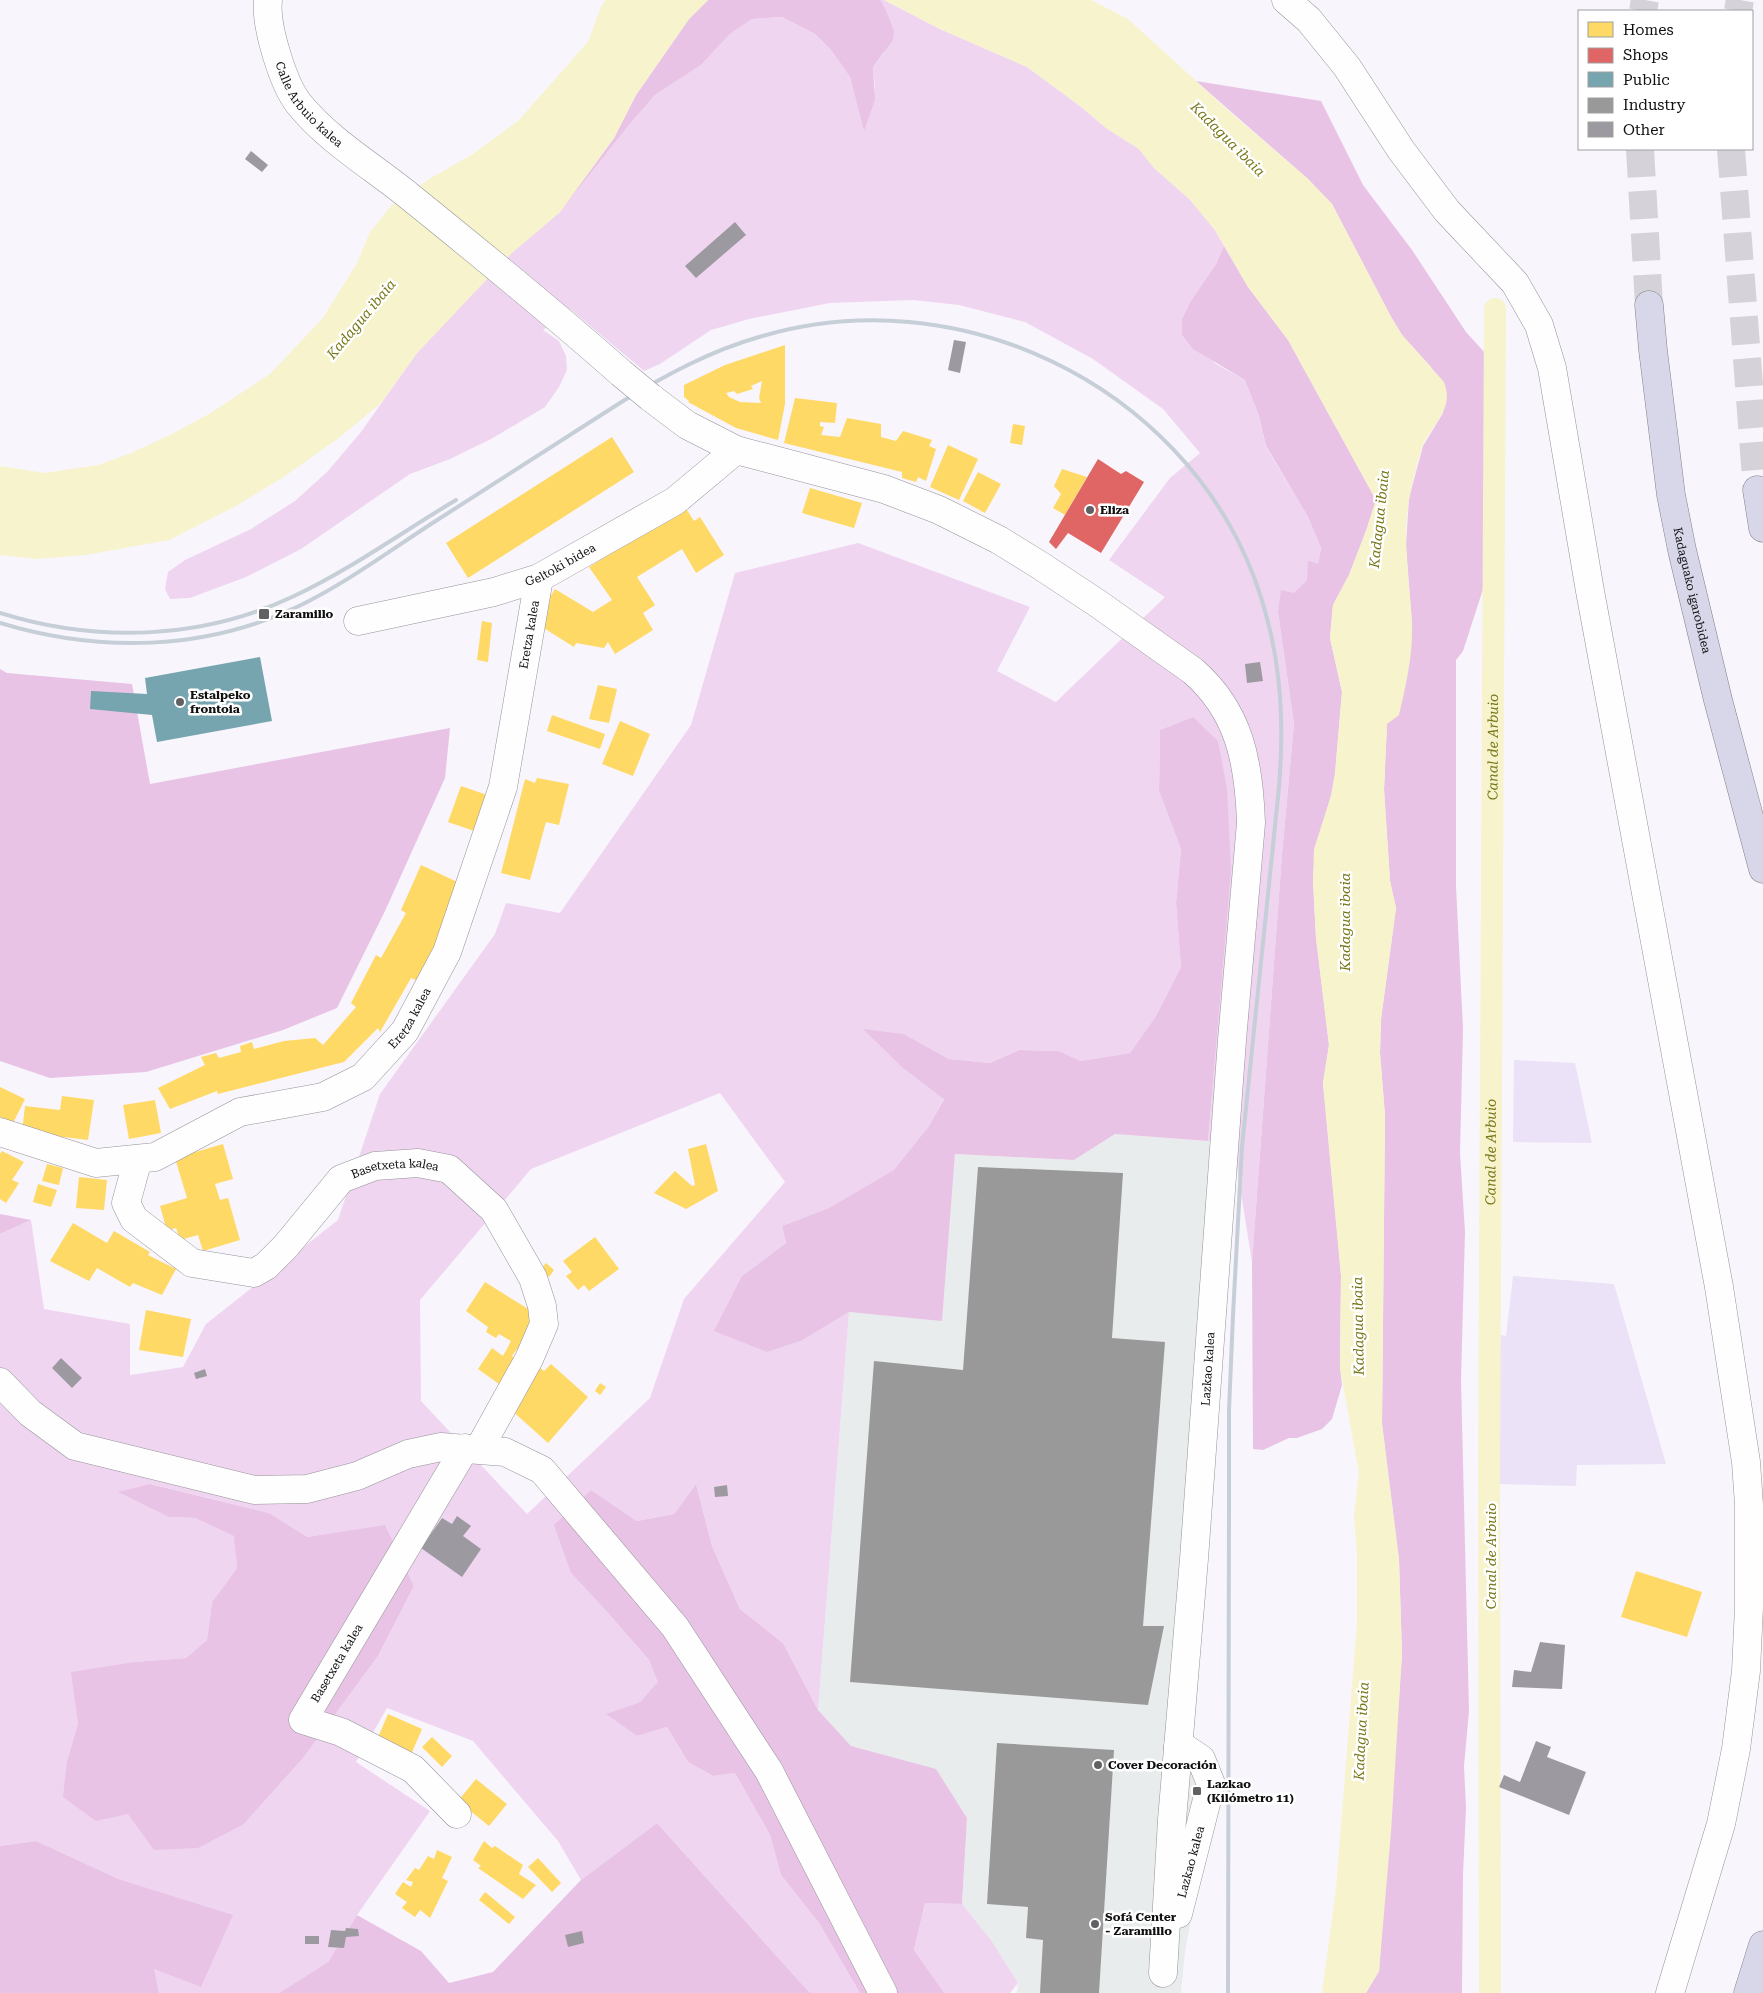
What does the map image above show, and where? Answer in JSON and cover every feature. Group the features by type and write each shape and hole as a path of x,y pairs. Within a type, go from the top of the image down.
{"highway":[{"name":"Kadaguako igarobidea","path":"1649,305 1652,350 1671,495 1682,550 1718,700 1763,869"},
{"path":"1757,490 1763,528"},
{"path":"1748,1993 1763,1945"}],"street":[{"name":"Calle Arbuio kalea","path":"268,0 267,9 276,56 298,102 326,133 393,182 524,289 650,397 687,425 736,450"},
{"path":"1286,0 1309,20 1347,67 1401,150 1446,211 1515,283 1539,325 1552,368 1590,591 1719,1288 1747,1471 1749,1607 1746,1671 1736,1749 1721,1824 1670,1993"},
{"name":"Geltoki bidea","path":"358,621 494,592 539,578 675,501 736,450"},
{"name":"Lazkao kalea","path":"736,450 884,489 939,510 999,540 1149,639 1208,684 1225,708 1238,734 1246,761 1250,788 1251,823 1236,991 1161,1983"},
{"name":"Eretza kalea","path":"0,1132 96,1163 155,1157 240,1112 323,1097 363,1077 405,1032 447,952 503,787 539,578"},
{"name":"Basetxeta kalea","path":"138,1159 126,1203 134,1219 192,1263 254,1273 266,1266 286,1246 341,1179 375,1166 418,1163 449,1169 494,1210 533,1278 542,1306 544,1324 529,1359 303,1720 341,1732 412,1769 457,1814"},
{"path":"0,1382 30,1412 75,1446 254,1490 307,1489 357,1476 408,1454 441,1447 505,1452 542,1470 675,1627 769,1771 883,1993"},
{"name":"Lazkao kalea","path":"1161,1983 1212,1784 1202,1759 1186,1749 1178,1747"}],"shaded area":[{"path":"708,0 880,0 894,31 893,40 873,67 875,100 864,131 850,77 831,50 815,34 782,17 752,19 730,34 701,65 655,95 560,212 614,138 636,95 689,19"},
{"path":"851,0 884,0 940,29 1027,67 1080,106 1106,128 1139,149 1154,168 1190,199 1215,230 1224,246 1216,264 1190,302 1182,319 1182,335 1216,364 1245,380 1259,416 1266,447 1308,517 1321,548 1318,565 1309,560 1308,579 1278,612 1294,724 1282,854 1252,1262 1233,1143 1208,1141 1231,873 1193,717 1160,730 1159,791 1181,849 1176,903 1181,967 1156,1016 1130,1053 1081,1061 1059,1051 1019,1050 990,1063 949,1059 904,1034 904,1069 944,1098 929,1126 895,1170 829,1208 782,1226 786,1243 742,1276 803,1340 849,1312 818,1710 783,1643 740,1609 712,1546 696,1484 674,1514 637,1521 591,1490 571,1573 649,1660 659,1682 640,1702 607,1714 637,1736 667,1727 688,1762 713,1776 735,1773 770,1835 781,1875 819,1923 860,1993 810,1993 657,1823 581,1880 558,1841 473,1741 387,1708 356,1762 430,1811 357,1915 328,1962 279,1993 159,1993 153,1969 121,1880 36,1841 0,1846 0,1234 31,1220 44,1309 130,1324 130,1375 183,1367 206,1324 338,1220 380,1094 495,934 506,903 560,913 691,725 735,573 858,543 1030,607 997,671 1056,702 1165,597 1109,560 1170,478 1200,453 1163,409 1093,359 1025,322 959,305 913,300 830,303 749,319 711,330 660,364 644,371 570,309 543,330 559,341 566,356 567,370 559,387 545,407 491,439 450,459 410,474 301,549 246,577 190,598 170,599 165,589 168,572 185,560 251,529 295,501 328,471 361,432 417,353 511,253 560,212 655,95 701,65 730,34 752,19 782,17 815,34 831,50 850,77 864,130 875,87 873,67 884,53 889,19 886,10","holes":["720,1093 785,1182 684,1299 650,1398 527,1514 421,1401 420,1300 531,1169","151,1484 269,1513 306,1537 385,1526 414,1586 378,1656 304,1757 244,1824 128,1814 67,1761 78,1723 135,1662 186,1658 207,1640 212,1602 237,1568 235,1536 195,1518 169,1517"]},
{"path":"1196,81 1321,101 1363,185 1412,250 1466,332 1485,353 1485,583 1463,651 1456,660 1456,886 1463,1029 1460,1153 1465,1232 1461,1380 1469,1711 1464,1766 1466,1808 1463,1874 1462,1993 1366,1993 1379,1971 1402,1654 1399,1560 1382,1424 1385,1116 1380,1053 1381,1019 1396,908 1390,881 1384,789 1387,724 1412,625 1406,545 1409,498 1423,446 1443,413 1431,367 1402,335 1332,204 1307,178"},
{"path":"1224,246 1248,287 1288,340 1376,500 1349,575 1333,605 1330,638 1342,692 1335,774 1331,796 1315,849 1313,881 1316,938 1329,1045 1323,1083 1341,1275 1340,1368 1342,1385 1332,1419 1322,1429 1297,1438 1289,1438 1263,1450 1253,1449 1252,1262 1282,854 1294,724 1278,612 1281,590 1294,593 1307,580 1308,560 1318,564 1321,548 1308,517 1266,446 1259,416 1245,380 1193,349 1182,335 1182,319 1190,302 1216,264"},
{"path":"0,669 7,673 132,684 150,784 450,728 445,778 385,911 337,1008 283,1030 146,1072 50,1078 0,1061"},
{"path":"1193,717 1218,741 1227,788 1231,873 1208,1141 1115,1134 1074,1160 955,1154 942,1321 849,1312 803,1340 767,1352 714,1331 742,1276 786,1243 782,1226 829,1208 894,1170 929,1126 944,1099 904,1069 863,1029 904,1034 949,1059 990,1063 1019,1050 1059,1051 1081,1061 1130,1053 1156,1016 1181,967 1176,903 1181,849 1159,791 1160,730"},
{"path":"1514,1060 1575,1063 1592,1143 1513,1142"},
{"path":"1115,1134 1233,1143 1191,1745 1216,1792 1185,1951 1181,1993 1017,1993 1018,1983 991,1940 962,1904 967,1818 936,1770 851,1746 818,1710 849,1312 942,1320 955,1154 1074,1160"},
{"path":"0,1214 31,1220 0,1234"},
{"path":"1513,1276 1614,1284 1666,1464 1577,1465 1576,1486 1497,1484 1497,1334 1506,1336"},
{"path":"150,1484 269,1513 307,1537 385,1525 414,1586 378,1656 304,1757 244,1824 198,1848 154,1850 128,1814 96,1821 63,1797 67,1761 78,1723 71,1672 135,1662 186,1658 207,1640 212,1602 237,1568 234,1536 195,1518 169,1517 118,1492"},
{"path":"696,1484 712,1546 740,1609 783,1643 818,1710 851,1746 936,1769 967,1818 962,1904 925,1903 914,1950 944,1993 860,1993 819,1923 781,1875 770,1835 735,1773 713,1776 688,1762 667,1727 637,1736 606,1714 640,1702 658,1682 649,1660 571,1573 554,1525 591,1490 637,1521 674,1514"},
{"path":"657,1823 810,1993 279,1993 328,1962 357,1915 421,1951 449,1983 493,1972 581,1880"},
{"path":"36,1841 121,1880 233,1915 201,1987 154,1969 159,1993 0,1993 0,1846"},
{"path":"925,1903 962,1904 991,1940 1018,1983 1010,1993 944,1993 942,1991 914,1950"}],"water":[{"name":"Kadagua ibaia","path":"606,0 708,0 689,19 636,95 614,138 560,212 511,254 417,353 381,403 340,437 282,478 236,506 169,540 85,555 37,559 0,555 0,466 44,473 98,465 129,454 170,435 209,414 270,374 323,318 357,263 370,232 392,205 431,178 473,154 518,121 588,42 601,7"},
{"name":"Kadagua ibaia","path":"884,0 1091,0 1128,19 1230,112 1307,178 1332,204 1402,335 1444,382 1447,392 1445,409 1422,447 1407,511 1406,544 1412,624 1410,659 1399,715 1387,724 1384,790 1390,881 1396,908 1381,1019 1380,1053 1385,1116 1382,1424 1399,1560 1402,1654 1391,1832 1379,1971 1366,1993 1322,1993 1336,1889 1357,1623 1357,1554 1354,1516 1359,1473 1340,1368 1341,1275 1323,1083 1329,1045 1316,938 1313,881 1314,849 1331,796 1335,774 1342,692 1330,638 1333,605 1349,575 1376,500 1288,340 1248,287 1215,230 1189,199 1154,168 1139,149 1106,128 1080,106 1027,67 940,29"}],"building: Homes":[{"path":"785,345 785,404 778,440 736,428 688,402 684,397 684,385 725,365","holes":["762,381 759,398 761,403 740,402 729,397 726,393 734,391 737,394 753,389 751,386"]},
{"path":"795,398 837,403 835,423 820,422 820,426 824,427 821,435 840,437 847,418 881,424 881,437 896,441 903,431 932,440 929,446 936,449 926,481 918,477 916,482 902,478 902,472 784,443"},
{"path":"1013,424 1025,426 1022,445 1010,443"},
{"path":"612,437 634,472 468,578 446,543"},
{"path":"948,445 978,459 959,500 930,487"},
{"path":"1062,469 1087,477 1065,515 1053,508 1061,494 1054,486"},
{"path":"978,472 1001,484 985,513 963,501"},
{"path":"810,488 862,503 854,528 802,513"},
{"path":"685,507 694,521 700,517 724,555 696,573 682,549 637,577 655,605 643,613 653,630 615,654 608,642 604,648 576,643 574,647 534,622 555,589 593,612 612,600 589,567"},
{"path":"482,621 492,623 488,662 477,660"},
{"path":"598,685 617,689 609,723 589,719"},
{"path":"552,715 605,734 600,749 547,731"},
{"path":"620,721 650,734 633,776 602,764"},
{"path":"537,778 569,784 559,825 546,822 530,880 501,873 525,779 535,783"},
{"path":"461,786 493,797 480,833 448,822"},
{"path":"421,865 466,886 418,981 411,978 380,1032 378,1028 344,1062 218,1094 217,1091 170,1109 158,1088 205,1065 201,1057 216,1053 219,1058 241,1052 240,1046 252,1042 254,1049 284,1041 315,1038 323,1045 356,1007 351,1003 376,955 381,958 406,913 401,910"},
{"path":"0,1087 25,1099 13,1123 0,1117"},
{"path":"62,1096 94,1100 88,1140 22,1132 25,1106 60,1110"},
{"path":"155,1100 161,1133 129,1139 123,1105"},
{"path":"223,1144 233,1179 215,1184 220,1200 228,1198 240,1240 203,1251 198,1235 180,1240 176,1228 167,1231 160,1206 187,1198 175,1158"},
{"path":"706,1144 718,1191 686,1209 654,1193 675,1171 692,1186 695,1185 688,1149"},
{"path":"2,1151 24,1162 12,1180 19,1183 6,1203 0,1199 0,1154"},
{"path":"47,1164 63,1168 59,1185 42,1181"},
{"path":"79,1177 107,1180 104,1210 76,1208"},
{"path":"38,1184 57,1190 51,1207 33,1202"},
{"path":"73,1223 107,1243 114,1231 150,1252 148,1255 176,1269 162,1295 133,1283 130,1287 97,1268 89,1281 50,1261"},
{"path":"595,1237 619,1269 589,1291 584,1285 578,1290 566,1276 572,1272 563,1261"},
{"path":"546,1263 554,1270 549,1277 540,1270"},
{"path":"485,1282 541,1317 512,1356 517,1360 499,1384 478,1369 492,1348 503,1356 511,1341 499,1334 496,1338 486,1332 488,1327 466,1311"},
{"path":"146,1310 191,1319 183,1357 139,1350"},
{"path":"535,1364 544,1371 551,1364 588,1397 548,1443 509,1408"},
{"path":"600,1383 606,1387 600,1395 595,1391"},
{"path":"1636,1571 1702,1592 1687,1637 1621,1617"},
{"path":"388,1714 422,1729 410,1757 376,1742"},
{"path":"432,1737 452,1756 442,1767 422,1747"},
{"path":"476,1779 507,1804 489,1826 458,1801"},
{"path":"484,1841 492,1848 495,1846 523,1865 519,1874 536,1885 523,1899 478,1868 481,1866 473,1860"},
{"path":"437,1850 452,1857 442,1878 448,1881 430,1918 420,1910 415,1917 402,1908 407,1902 395,1894 403,1882 411,1887 413,1882 406,1880 415,1868 419,1870 428,1856 434,1859"},
{"path":"538,1858 561,1883 552,1892 528,1867"},
{"path":"485,1892 515,1917 509,1924 479,1900"}],"building: Shops":[{"path":"1098,459 1121,474 1126,471 1144,482 1101,553 1068,533 1056,549 1049,542"}],"building: Public":[{"name":"Estalpeko frontoia","path":"260,657 272,721 157,742 152,715 90,709 91,691 147,694 145,678"}],"building: Industry":[{"path":"978,1167 1123,1173 1112,1338 1165,1342 1143,1626 1164,1626 1148,1705 850,1682 874,1361 963,1370"},
{"path":"997,1743 1114,1750 1099,1993 1040,1993 1043,1940 1026,1938 1028,1907 987,1904"}],"building: Other":[{"path":"251,151 268,165 262,172 245,159"},
{"path":"735,222 746,235 696,278 685,266"},
{"path":"954,340 966,342 960,373 948,370"},
{"path":"1260,662 1263,681 1247,683 1245,664"},
{"path":"61,1358 82,1378 72,1388 52,1368"},
{"path":"205,1369 207,1376 196,1379 194,1373"},
{"path":"727,1485 728,1496 715,1497 714,1487"},
{"path":"457,1516 471,1526 463,1536 481,1549 462,1577 421,1548 442,1518 452,1524"},
{"path":"1540,1642 1565,1645 1562,1689 1512,1687 1514,1670 1531,1672"},
{"path":"1536,1741 1551,1747 1547,1757 1586,1772 1569,1815 1499,1787 1504,1775 1520,1782"},
{"path":"346,1928 358,1929 359,1936 346,1937 344,1948 328,1947 331,1930 345,1931"},
{"path":"582,1931 584,1943 568,1947 565,1935"},
{"path":"305,1936 319,1936 319,1944 305,1944"}],"waterway":[{"name":"Canal de Arbuio","path":"1490,1993 1489,1471 1495,309"}],"tunnel":[{"path":"1643,10 1645,0"},
{"path":"1738,10 1740,0"},
{"path":"1640,150 1649,305"},
{"path":"1731,150 1757,490"}],"railway":[{"path":"0,623 37,633 75,639 113,643 151,643 227,632 263,621 299,606 350,577 623,401 672,373 723,349 759,337 834,322 909,322 983,335 1053,362 1117,400 1173,449 1220,509 1254,577 1270,629 1281,706 1279,787 1242,1147 1229,1410 1228,1993"},
{"path":"0,613 36,623 73,629 111,632 185,629 221,622 257,611 292,597 355,563 456,500"}],"place":[{"name":"Eliza","path":"1090,510"},
{"name":"Zaramillo","path":"264,614"},
{"name":"Estalpeko frontoia","path":"180,702"},
{"name":"Cover Decoración","path":"1098,1765"},
{"name":"Lazkao (Kilómetro 11)","path":"1197,1791"},
{"name":"Sofá Center - Zaramillo","path":"1095,1924"}]}
